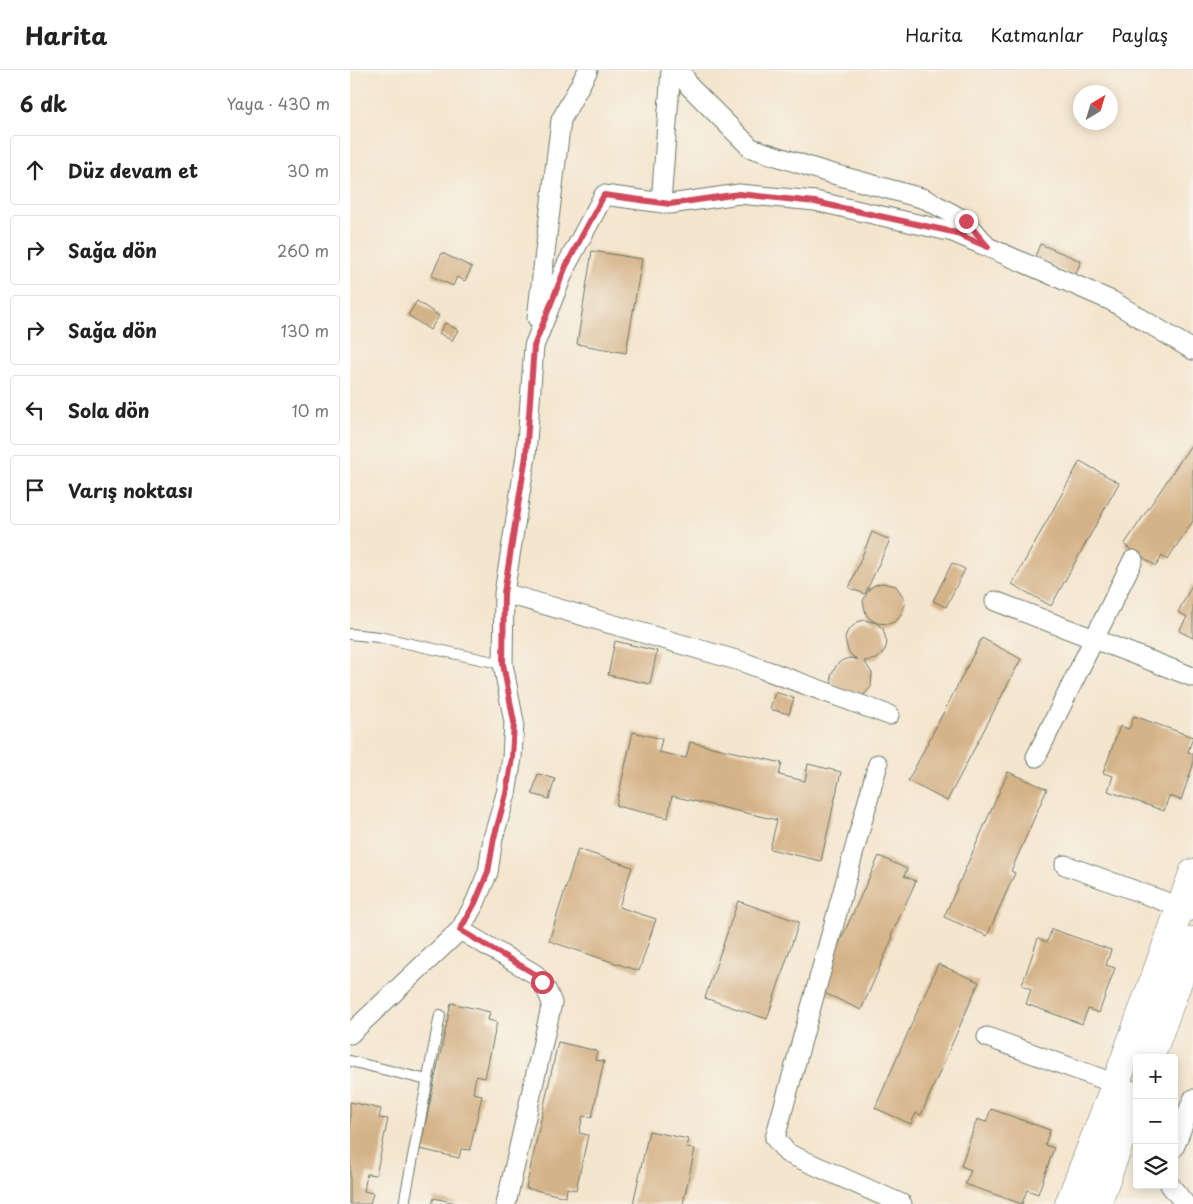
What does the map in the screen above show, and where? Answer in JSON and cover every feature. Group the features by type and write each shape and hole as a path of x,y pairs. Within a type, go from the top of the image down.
{"street":[{"path":"350,1034 460,930 475,903 488,872 494,838 508,785 512,758 514,722 503,664 504,593 526,456 534,346 562,120 588,70"},
{"path":"661,203 671,70"},
{"path":"682,70 689,86 751,148 826,172 925,199 966,221 988,247"},
{"path":"534,346 566,266 604,195 670,204 739,194 815,202 953,232 1112,301 1193,350"},
{"path":"1036,757 1133,560"},
{"path":"504,593 743,662 889,715"},
{"path":"995,601 1193,677"},
{"path":"878,764 775,1138 786,1153 902,1204"},
{"path":"1065,865 1187,909"},
{"path":"1097,1204 1130,1090 1187,909 1193,873"},
{"path":"460,930 535,974 548,991 552,1003 506,1204"},
{"path":"1151,1054 1193,941"},
{"path":"988,1037 1130,1090"},
{"path":"1069,1204 1130,1090"},
{"path":"1176,1144 1193,1098"},
{"path":"1173,1189 1185,1204"}],"lane":[{"path":"350,634 379,637 503,664"},
{"path":"404,1204 440,1015"},
{"path":"350,1061 428,1080"}],"building":[{"path":"1040,244 1081,261 1075,276 1034,259"},
{"path":"592,251 642,259 626,353 577,344"},
{"path":"442,253 472,267 465,281 457,277 453,286 431,276"},
{"path":"417,301 439,316 430,330 408,315"},
{"path":"445,323 458,330 452,341 439,333"},
{"path":"1193,442 1193,521 1167,560 1162,556 1156,566 1124,545"},
{"path":"1080,461 1119,483 1051,606 1012,584"},
{"path":"872,532 890,540 865,594 849,588"},
{"path":"952,563 965,569 946,607 933,601"},
{"path":"882,583 896,586 904,598 905,605 899,618 888,624 877,623 866,614 863,601 869,589"},
{"path":"1193,583 1193,638 1179,631 1187,617 1178,612"},
{"path":"864,620 877,623 883,629 887,643 885,650 877,659 864,661 872,673 871,687 862,697 833,689 831,676 837,664 850,658 857,659 848,651 845,638 847,632 857,622"},
{"path":"982,638 1021,659 947,801 908,781"},
{"path":"615,641 657,651 650,684 608,675"},
{"path":"775,692 794,698 789,714 770,709"},
{"path":"1134,716 1193,737 1188,752 1193,754 1193,765 1181,800 1169,796 1164,811 1108,791 1113,776 1103,773 1120,726 1129,729"},
{"path":"633,732 662,739 659,752 686,758 690,742 782,763 779,775 805,781 808,764 841,772 821,861 770,849 777,820 672,796 668,818 616,806"},
{"path":"1008,772 1047,789 1011,871 1015,873 987,936 944,917"},
{"path":"538,774 555,779 549,799 532,794"},
{"path":"578,849 632,867 619,907 656,919 639,971 549,941"},
{"path":"879,856 907,869 904,876 916,881 861,1010 818,990"},
{"path":"738,901 799,922 767,1019 705,998"},
{"path":"1052,929 1111,950 1106,965 1115,968 1099,1013 1088,1009 1082,1024 1026,1004 1031,989 1022,985 1038,938 1047,942"},
{"path":"938,964 979,982 921,1115 916,1113 911,1124 875,1108"},
{"path":"451,1003 490,1012 488,1020 497,1022 485,1078 476,1076 473,1093 482,1095 470,1150 461,1149 459,1158 420,1149"},
{"path":"558,1042 597,1051 595,1060 604,1061 592,1117 583,1116 579,1133 588,1135 576,1190 567,1188 566,1197 526,1188"},
{"path":"350,1102 381,1109 379,1118 388,1119 376,1175 367,1174 364,1191 373,1193 370,1204 350,1204"},
{"path":"991,1109 1050,1130 1045,1145 1054,1148 1038,1194 1027,1190 1022,1204 965,1184 971,1170 961,1166 977,1119 986,1122"},
{"path":"649,1131 688,1139 686,1148 695,1149 683,1204 633,1204"},
{"path":"434,1198 456,1203 456,1204 432,1204"}],"route":[{"path":"542,982 535,974 460,930 475,903 488,872 494,838 506,794 512,758 514,722 503,664 504,593 526,456 534,346 566,266 604,195 670,204 739,194 815,202 953,232 988,247 966,221"}]}
